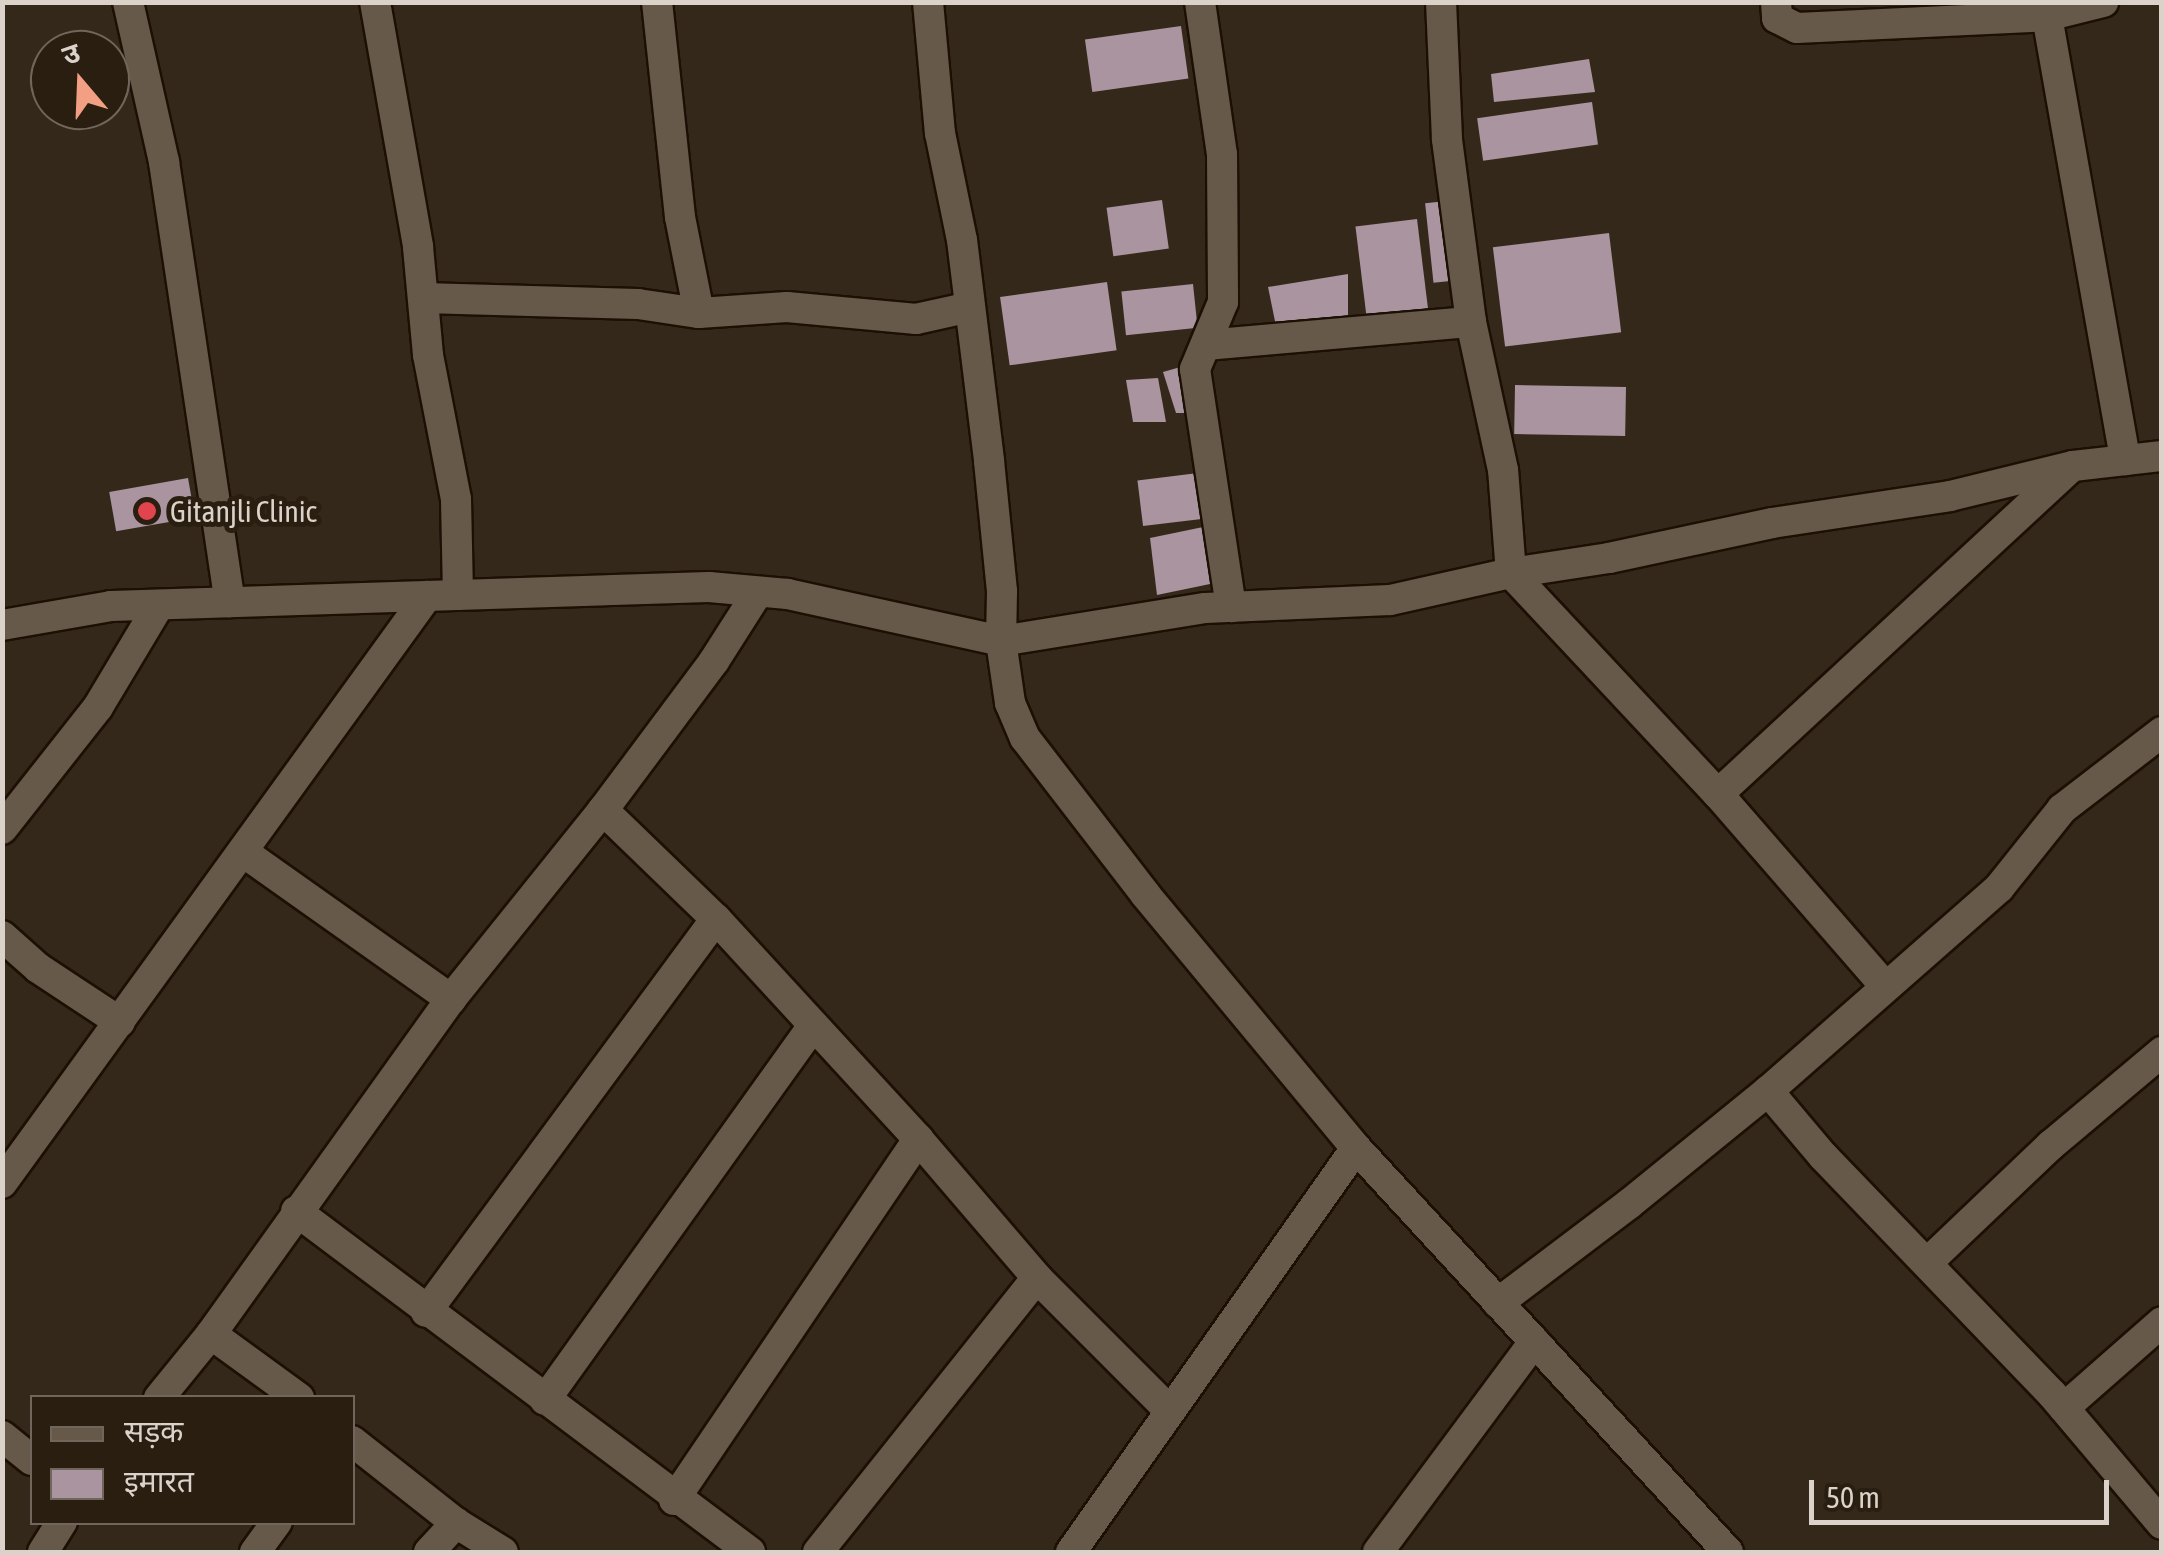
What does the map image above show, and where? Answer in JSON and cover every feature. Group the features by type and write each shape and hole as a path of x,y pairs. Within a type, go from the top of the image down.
{"street":[{"path":"128,2 164,162 230,602"},
{"path":"375,2 428,355 456,499 458,595"},
{"path":"657,2 680,217 698,313"},
{"path":"928,2 940,133 970,307 1002,592 1001,642 1010,703 1024,738 1145,894 1356,1148 1728,1552"},
{"path":"1200,2 1222,154 1224,302 1196,369 1230,607"},
{"path":"1441,2 1447,139 1471,322 1503,470 1512,573 1718,794 1884,985"},
{"path":"1776,2 1776,18 1797,28 2047,16 2104,2"},
{"path":"2047,16 2126,460"},
{"path":"422,298 638,304 698,313 788,307 916,320 970,307"},
{"path":"1206,344 1471,322"},
{"path":"2,624 110,606 710,587 788,594 1001,642 1230,607 1390,600 1772,522 1950,496 2072,466 2162,456"},
{"path":"1718,794 2072,466"},
{"path":"161,1395 211,1334 451,998 602,810 714,660 758,592"},
{"path":"3,1180 426,596"},
{"path":"2,829 98,707 160,605"},
{"path":"1498,1303 1768,1091 1884,985 1999,888 2062,810 2162,732"},
{"path":"602,810 716,919 918,1139 1037,1278 1170,1412"},
{"path":"244,852 451,998"},
{"path":"426,1312 716,919"},
{"path":"2,936 38,968 120,1022"},
{"path":"544,1400 622,1298 813,1026"},
{"path":"1927,1263 2051,1144 2162,1052"},
{"path":"1768,1091 1822,1156 2064,1408 2162,1524"},
{"path":"674,1500 918,1139"},
{"path":"1071,1552 1356,1148"},
{"path":"296,1211 674,1500 750,1552"},
{"path":"818,1552 1037,1278"},
{"path":"2064,1408 2162,1322"},
{"path":"211,1334 296,1395"},
{"path":"1378,1552 1534,1342"},
{"path":"2,1436 30,1458"},
{"path":"355,1443 456,1523 503,1552"},
{"path":"429,1552 456,1523"},
{"path":"43,1552 60,1525"},
{"path":"255,1552 275,1525"}],"building":[{"path":"1181,26 1188,78 1092,92 1085,39"},
{"path":"1589,59 1595,92 1494,102 1491,74"},
{"path":"1592,102 1598,145 1483,161 1477,118"},
{"path":"1162,200 1169,249 1113,256 1107,208"},
{"path":"1447,201 1455,281 1433,283 1425,203"},
{"path":"1417,219 1429,318 1368,326 1355,227"},
{"path":"1609,233 1621,332 1505,347 1493,247"},
{"path":"1348,274 1348,321 1277,331 1268,287"},
{"path":"1107,282 1117,350 1010,365 1000,297"},
{"path":"1193,284 1198,328 1126,335 1121,292"},
{"path":"1184,366 1190,413 1176,413 1163,372"},
{"path":"1158,378 1166,422 1133,422 1126,380"},
{"path":"1515,385 1626,387 1625,436 1514,434"},
{"path":"1198,473 1204,519 1143,526 1137,480"},
{"path":"188,478 195,517 116,531 109,492"},
{"path":"1208,526 1210,584 1157,595 1150,538"}],"place":[{"name":"Gitanjli Clinic","path":"147,511"}]}
